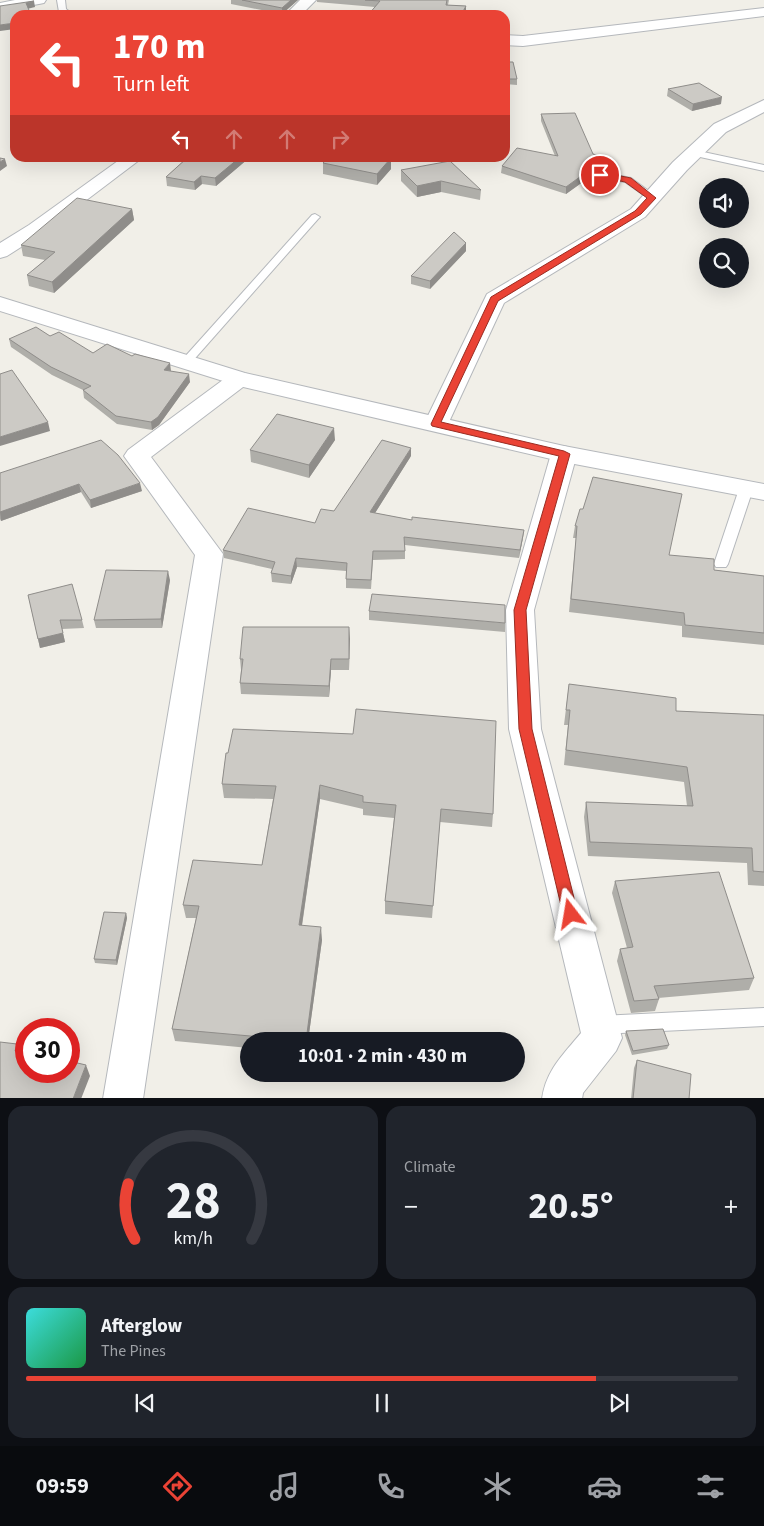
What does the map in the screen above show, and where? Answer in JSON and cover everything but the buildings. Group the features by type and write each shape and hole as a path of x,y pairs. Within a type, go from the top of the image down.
{"street":[{"path":"0,6 40,0"},
{"path":"298,10 309,0"},
{"path":"510,40 523,41 764,12"},
{"path":"436,424 495,299 638,213 720,128 764,106"},
{"path":"0,252 36,229 128,162"},
{"path":"2,306 239,378 564,454 755,490"},
{"path":"123,1098 209,554 137,456 239,378"},
{"path":"562,1098 564,1085 602,1038 525,729 520,610 564,454"}],"lane":[{"path":"694,153 764,168"},
{"path":"600,175 628,180 652,198"},
{"path":"186,362 315,217"},
{"path":"722,564 755,490"},
{"path":"598,1025 764,1017"}],"route":[{"path":"571,914 525,729 520,610 564,454 436,424 495,299 638,213 652,198 628,180 600,175"}]}
